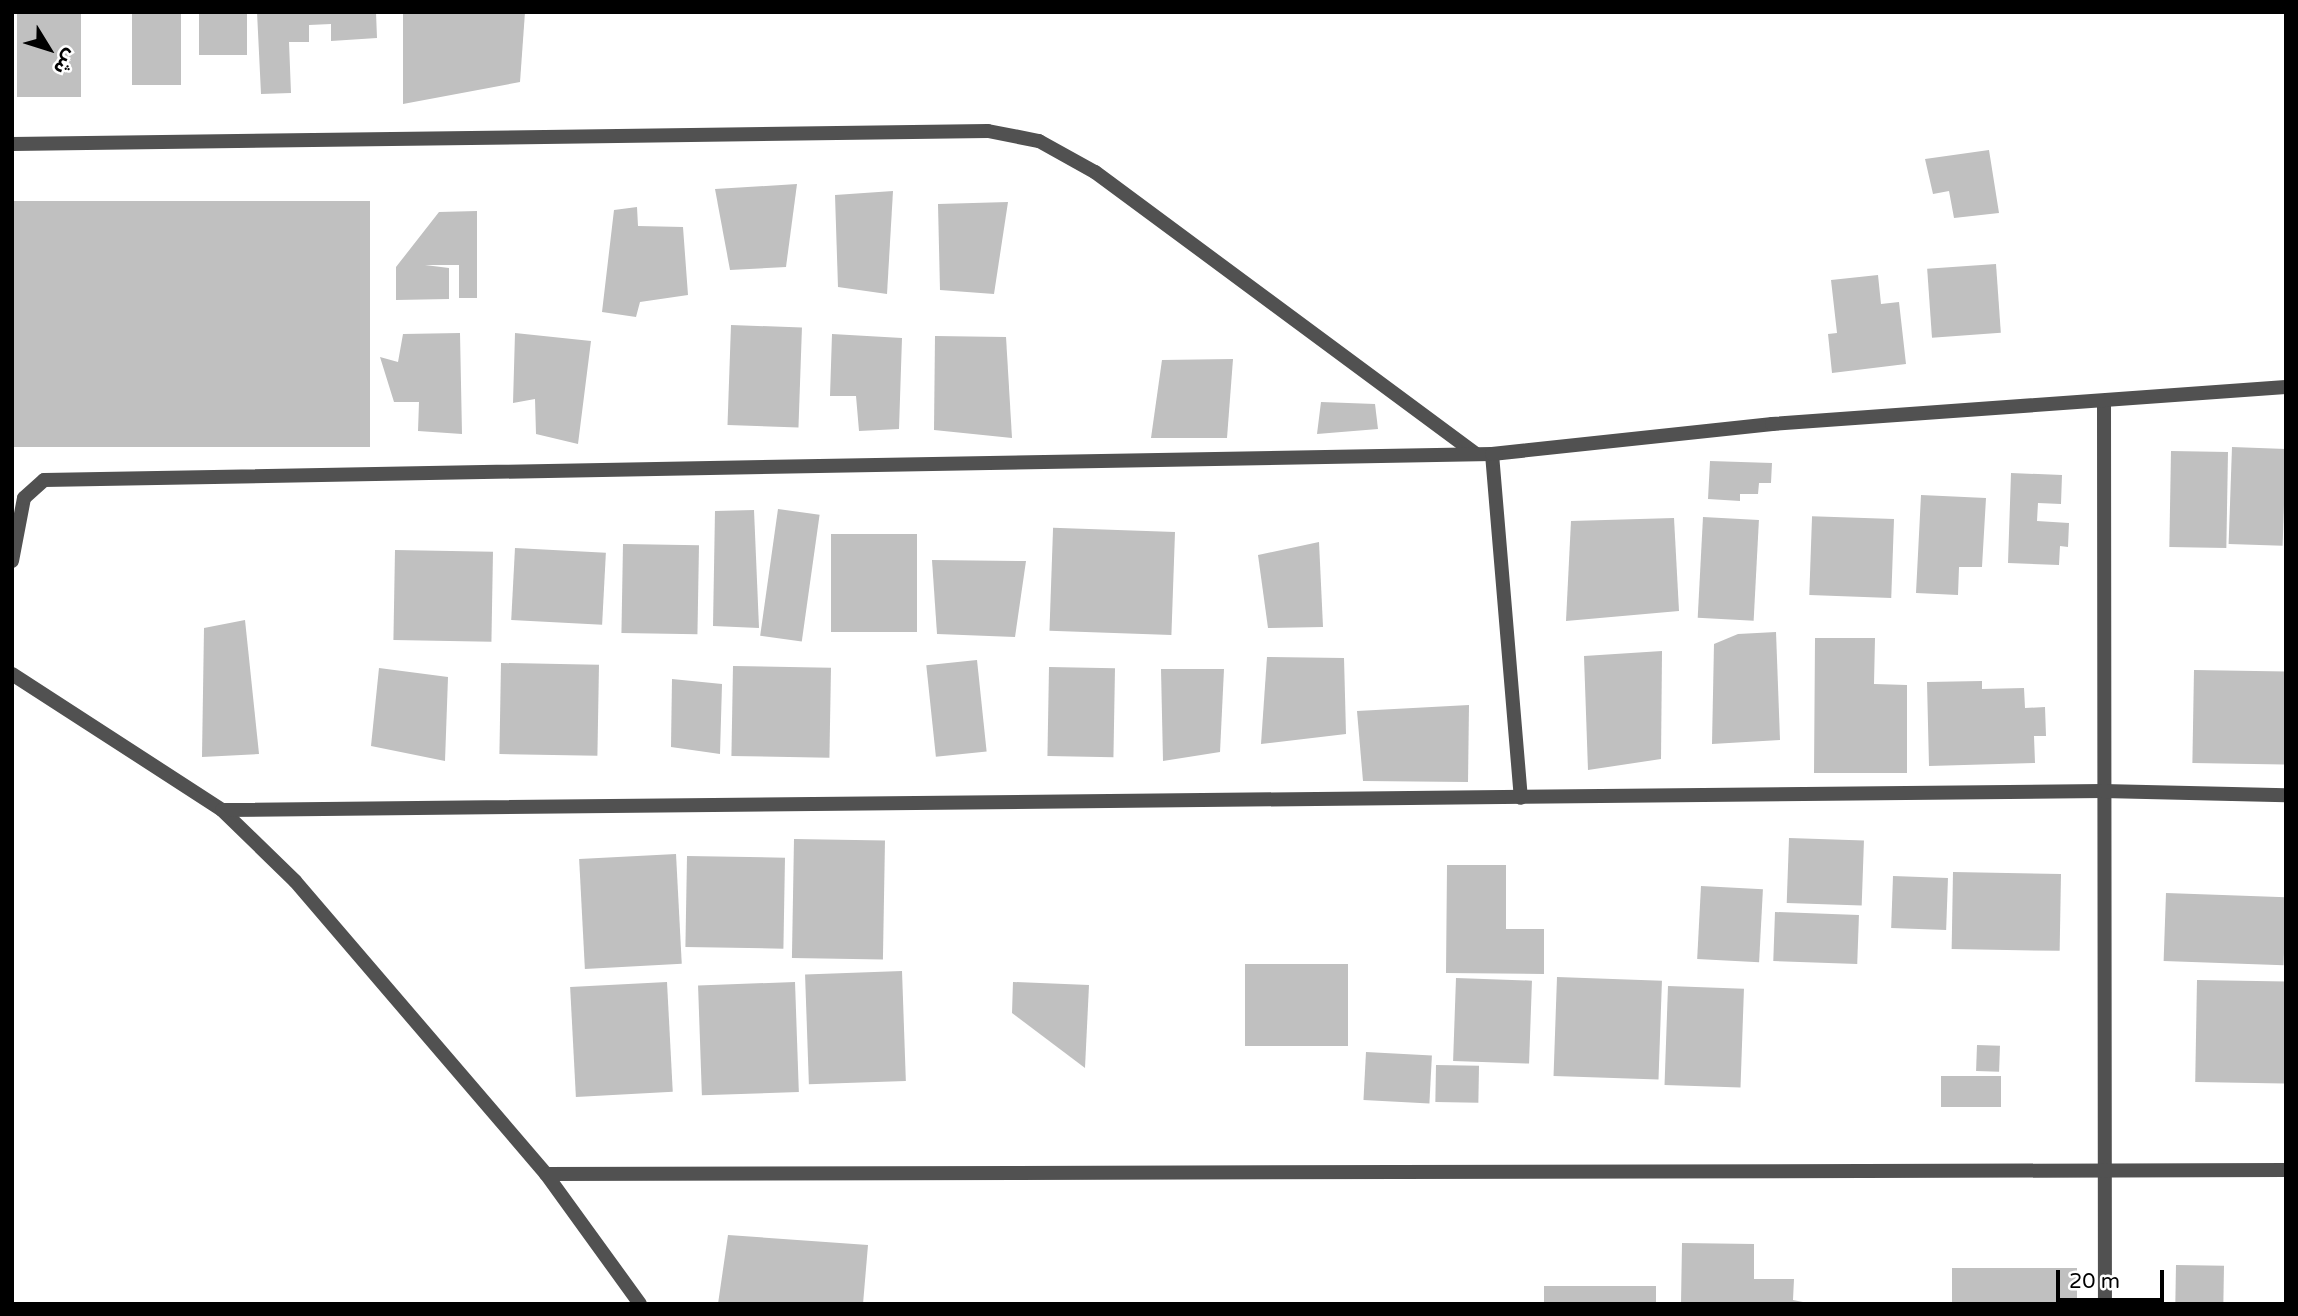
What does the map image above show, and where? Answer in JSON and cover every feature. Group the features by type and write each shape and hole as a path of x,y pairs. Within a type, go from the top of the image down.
{"street":[{"path":"12,144 988,131 1039,141 1095,172 1475,453"},
{"path":"12,561 24,498 44,480 1492,454 1772,424 2286,387"},
{"path":"2104,401 2102,1168 2105,1304"},
{"path":"1492,454 1521,798"},
{"path":"12,674 222,810 295,881 546,1174 640,1304"},
{"path":"222,810 2103,791 2286,795"},
{"path":"546,1174 2102,1168 2286,1170"}],"building":[{"path":"17,12 81,12 81,97 17,97"},
{"path":"132,12 181,12 181,85 132,85"},
{"path":"199,12 247,12 247,55 199,55"},
{"path":"257,12 376,12 377,38 331,41 331,24 309,25 309,42 289,42 291,93 261,94"},
{"path":"403,12 525,12 520,82 403,104"},
{"path":"1989,150 1999,213 1954,218 1949,191 1933,194 1925,159"},
{"path":"797,184 786,267 730,270 715,189"},
{"path":"893,191 887,294 838,287 835,195"},
{"path":"12,201 370,201 370,447 12,447"},
{"path":"1008,202 994,294 940,290 938,204"},
{"path":"637,207 638,226 683,227 688,295 640,302 636,317 602,312 614,210"},
{"path":"477,211 477,298 459,298 459,265 425,265 449,268 449,299 396,300 396,267 439,212"},
{"path":"1996,264 2001,333 1932,338 1927,269"},
{"path":"1878,275 1881,304 1899,302 1906,364 1832,373 1828,334 1837,333 1831,280"},
{"path":"731,325 802,327 798,427 728,425"},
{"path":"460,333 462,434 418,431 419,402 394,402 380,357 398,362 403,334"},
{"path":"515,333 591,341 578,444 536,434 535,399 513,403"},
{"path":"832,334 902,338 899,429 859,431 856,396 830,396"},
{"path":"935,336 1006,337 1012,438 934,430"},
{"path":"1233,359 1227,438 1151,438 1162,360"},
{"path":"1321,402 1375,404 1378,429 1317,434"},
{"path":"2232,447 2286,449 2283,546 2229,544"},
{"path":"2171,451 2228,452 2226,548 2169,547"},
{"path":"1710,461 1772,463 1771,483 1759,483 1758,494 1740,494 1740,501 1708,499"},
{"path":"2011,473 2062,475 2061,504 2038,503 2037,521 2069,523 2068,547 2060,546 2059,565 2008,563"},
{"path":"1921,495 1986,498 1982,567 1959,567 1958,595 1916,593"},
{"path":"778,509 820,515 802,642 760,636"},
{"path":"754,510 759,628 713,626 715,511"},
{"path":"1812,516 1894,519 1891,598 1809,595"},
{"path":"1703,517 1759,520 1754,621 1698,618"},
{"path":"1674,518 1679,611 1566,621 1571,521"},
{"path":"1053,528 1175,532 1171,635 1049,631"},
{"path":"831,534 917,534 917,632 831,632"},
{"path":"1319,542 1323,627 1268,628 1258,555"},
{"path":"623,544 699,545 697,634 621,633"},
{"path":"515,548 606,553 602,625 511,620"},
{"path":"395,550 493,552 491,642 393,640"},
{"path":"932,560 1026,561 1015,637 937,634"},
{"path":"245,620 259,754 202,757 204,628"},
{"path":"1776,632 1780,740 1712,744 1714,644 1738,634"},
{"path":"1815,638 1875,638 1874,684 1907,685 1907,773 1814,773"},
{"path":"1662,651 1661,759 1588,770 1584,656"},
{"path":"1267,657 1344,658 1346,734 1261,744"},
{"path":"977,660 987,751 936,757 926,665"},
{"path":"501,663 599,665 597,756 499,754"},
{"path":"733,666 831,668 829,758 731,756"},
{"path":"1049,667 1115,668 1113,757 1047,756"},
{"path":"379,668 448,677 445,761 371,746"},
{"path":"1161,669 1224,669 1220,752 1163,761"},
{"path":"2194,670 2286,672 2284,765 2192,763"},
{"path":"672,679 722,684 720,754 671,747"},
{"path":"1982,681 1982,689 2024,688 2025,708 2045,707 2046,736 2034,736 2035,763 1929,766 1927,682"},
{"path":"1469,705 1468,782 1363,781 1357,711"},
{"path":"1789,838 1864,841 1862,906 1787,903"},
{"path":"794,839 885,841 883,960 792,958"},
{"path":"676,854 682,964 585,969 579,859"},
{"path":"687,856 785,858 783,949 685,947"},
{"path":"1447,865 1506,865 1506,929 1544,929 1544,974 1446,973"},
{"path":"1953,872 2061,874 2060,951 1952,949"},
{"path":"1893,876 1948,878 1946,930 1891,928"},
{"path":"1701,886 1763,889 1759,962 1697,959"},
{"path":"2166,893 2286,897 2284,965 2164,961"},
{"path":"1775,912 1859,915 1857,964 1773,961"},
{"path":"1245,964 1348,964 1348,1046 1245,1046"},
{"path":"902,971 906,1081 809,1084 805,974"},
{"path":"1557,977 1662,981 1658,1080 1554,1076"},
{"path":"1456,978 1532,981 1529,1064 1453,1061"},
{"path":"2197,980 2286,982 2284,1084 2195,1082"},
{"path":"667,982 673,1092 576,1097 570,987"},
{"path":"795,982 799,1092 702,1095 698,985"},
{"path":"1013,982 1089,985 1085,1068 1012,1013"},
{"path":"1668,986 1744,989 1740,1088 1665,1085"},
{"path":"1977,1045 2000,1046 1999,1072 1976,1071"},
{"path":"1366,1052 1432,1055 1429,1103 1363,1100"},
{"path":"1436,1065 1479,1066 1478,1103 1435,1102"},
{"path":"1941,1076 2001,1076 2001,1107 1941,1107"},
{"path":"728,1235 868,1245 863,1304 718,1304"},
{"path":"1682,1243 1754,1244 1754,1279 1794,1279 1793,1300 1813,1304 1681,1304"},
{"path":"2176,1265 2224,1266 2223,1304 2175,1304"},
{"path":"1952,1268 2077,1268 2077,1304 1952,1304"},
{"path":"1544,1286 1656,1286 1656,1304 1544,1304"}]}
